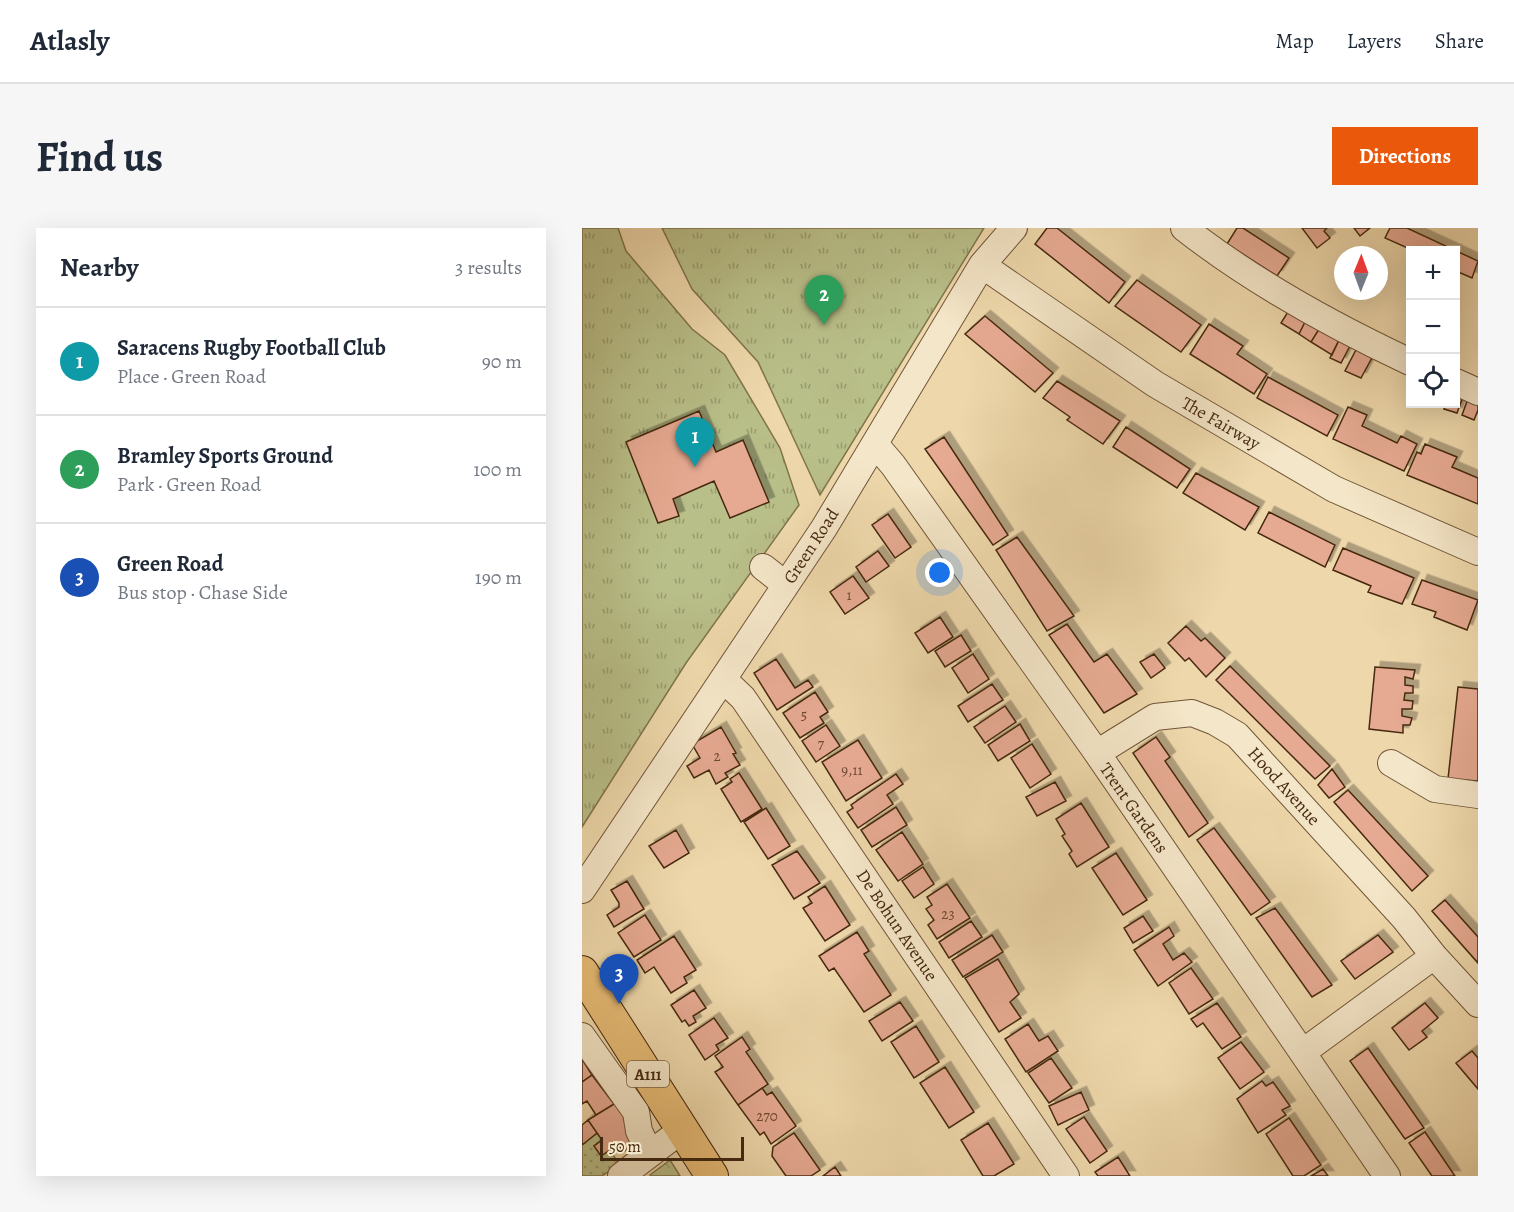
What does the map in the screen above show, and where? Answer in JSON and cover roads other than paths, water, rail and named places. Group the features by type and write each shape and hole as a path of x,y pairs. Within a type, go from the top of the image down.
{"main road":[{"name":"A111","path":"582,972 712,1176"}],"street":[{"name":"Green Road","path":"582,890 824,528 982,265 1014,228"},
{"path":"1184,228 1208,247 1263,283 1351,334 1406,360"},
{"name":"The Fairway","path":"982,265 1155,384 1324,484 1478,552"},
{"path":"1460,384 1478,392"},
{"name":"Trent Gardens","path":"875,444 893,465 1097,753 1387,1176"},
{"path":"763,567 786,585"},
{"name":"De Bohun Avenue","path":"723,679 742,698 1066,1176"},
{"name":"Hood Avenue","path":"1097,753 1155,717 1192,713 1215,722 1237,735 1404,918 1434,956 1478,1004"},
{"path":"1391,764 1435,789 1478,795"},
{"path":"1303,1052 1434,956"},
{"path":"582,1036 636,1112 639,1131 650,1154"},
{"path":"621,1176 683,1129"}],"place":[{"name":"Bramley Sports Ground","path":"824,325"},
{"name":"Saracens Rugby Football Club","path":"695,467"},
{"name":"Green Road","path":"619,1004"}]}
